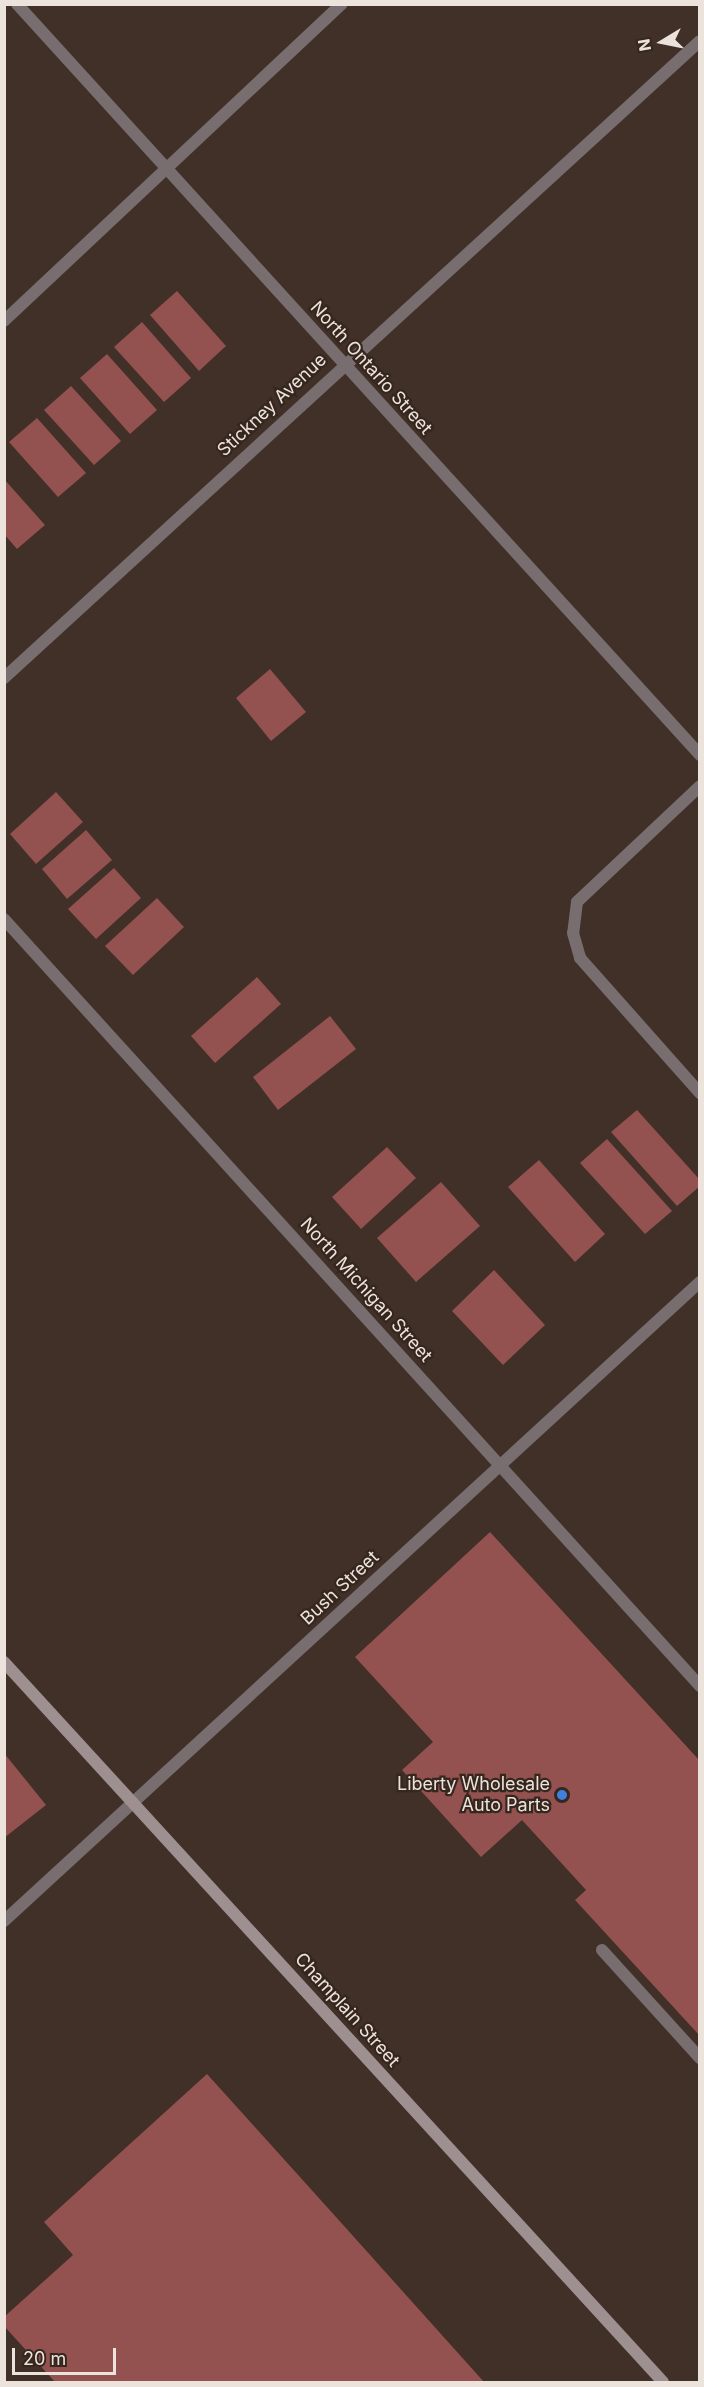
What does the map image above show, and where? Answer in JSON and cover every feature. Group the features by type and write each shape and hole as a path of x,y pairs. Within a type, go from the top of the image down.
{"main road":[{"name":"Champlain Street","path":"4,1662 663,2382"}],"street":[{"name":"North Ontario Street","path":"17,4 343,364 698,750"},
{"path":"4,321 341,4"},
{"name":"Stickney Avenue","path":"4,678 343,364 699,41"},
{"path":"699,786 577,902 573,933 580,958 699,1093"},
{"name":"North Michigan Street","path":"4,919 699,1686"},
{"name":"Bush Street","path":"4,1921 699,1282"},
{"path":"602,1950 699,2058"}],"building":[{"path":"177,291 226,346 199,371 150,315"},
{"path":"142,322 191,378 164,402 114,347"},
{"path":"107,354 157,410 130,434 80,378"},
{"path":"71,386 121,441 94,465 44,410"},
{"path":"37,418 86,473 58,497 9,442"},
{"path":"4,479 45,525 17,549 4,534"},
{"path":"270,669 306,712 271,741 236,698"},
{"path":"56,792 83,822 36,864 10,834"},
{"path":"86,830 112,860 67,899 42,869"},
{"path":"114,868 141,898 96,939 68,909"},
{"path":"157,898 184,927 133,975 105,946"},
{"path":"257,977 281,1004 215,1063 191,1036"},
{"path":"330,1016 356,1049 278,1110 253,1077"},
{"path":"637,1110 700,1180 700,1186 677,1206 611,1132"},
{"path":"607,1139 672,1211 645,1234 580,1163"},
{"path":"387,1147 416,1178 361,1229 332,1197"},
{"path":"539,1160 605,1234 575,1262 508,1187"},
{"path":"441,1182 480,1226 416,1282 377,1238"},
{"path":"494,1270 545,1325 503,1365 452,1311"},
{"name":"Liberty Wholesale Auto Parts","path":"490,1532 700,1761 700,2036 575,1900 586,1890 522,1820 481,1857 402,1770 433,1742 355,1657"},
{"path":"4,1753 46,1805 4,1838"},
{"path":"207,2074 484,2382 55,2382 4,2326 4,2317 73,2255 44,2222"}],"place":[{"name":"Liberty Wholesale Auto Parts","path":"562,1795"}]}
